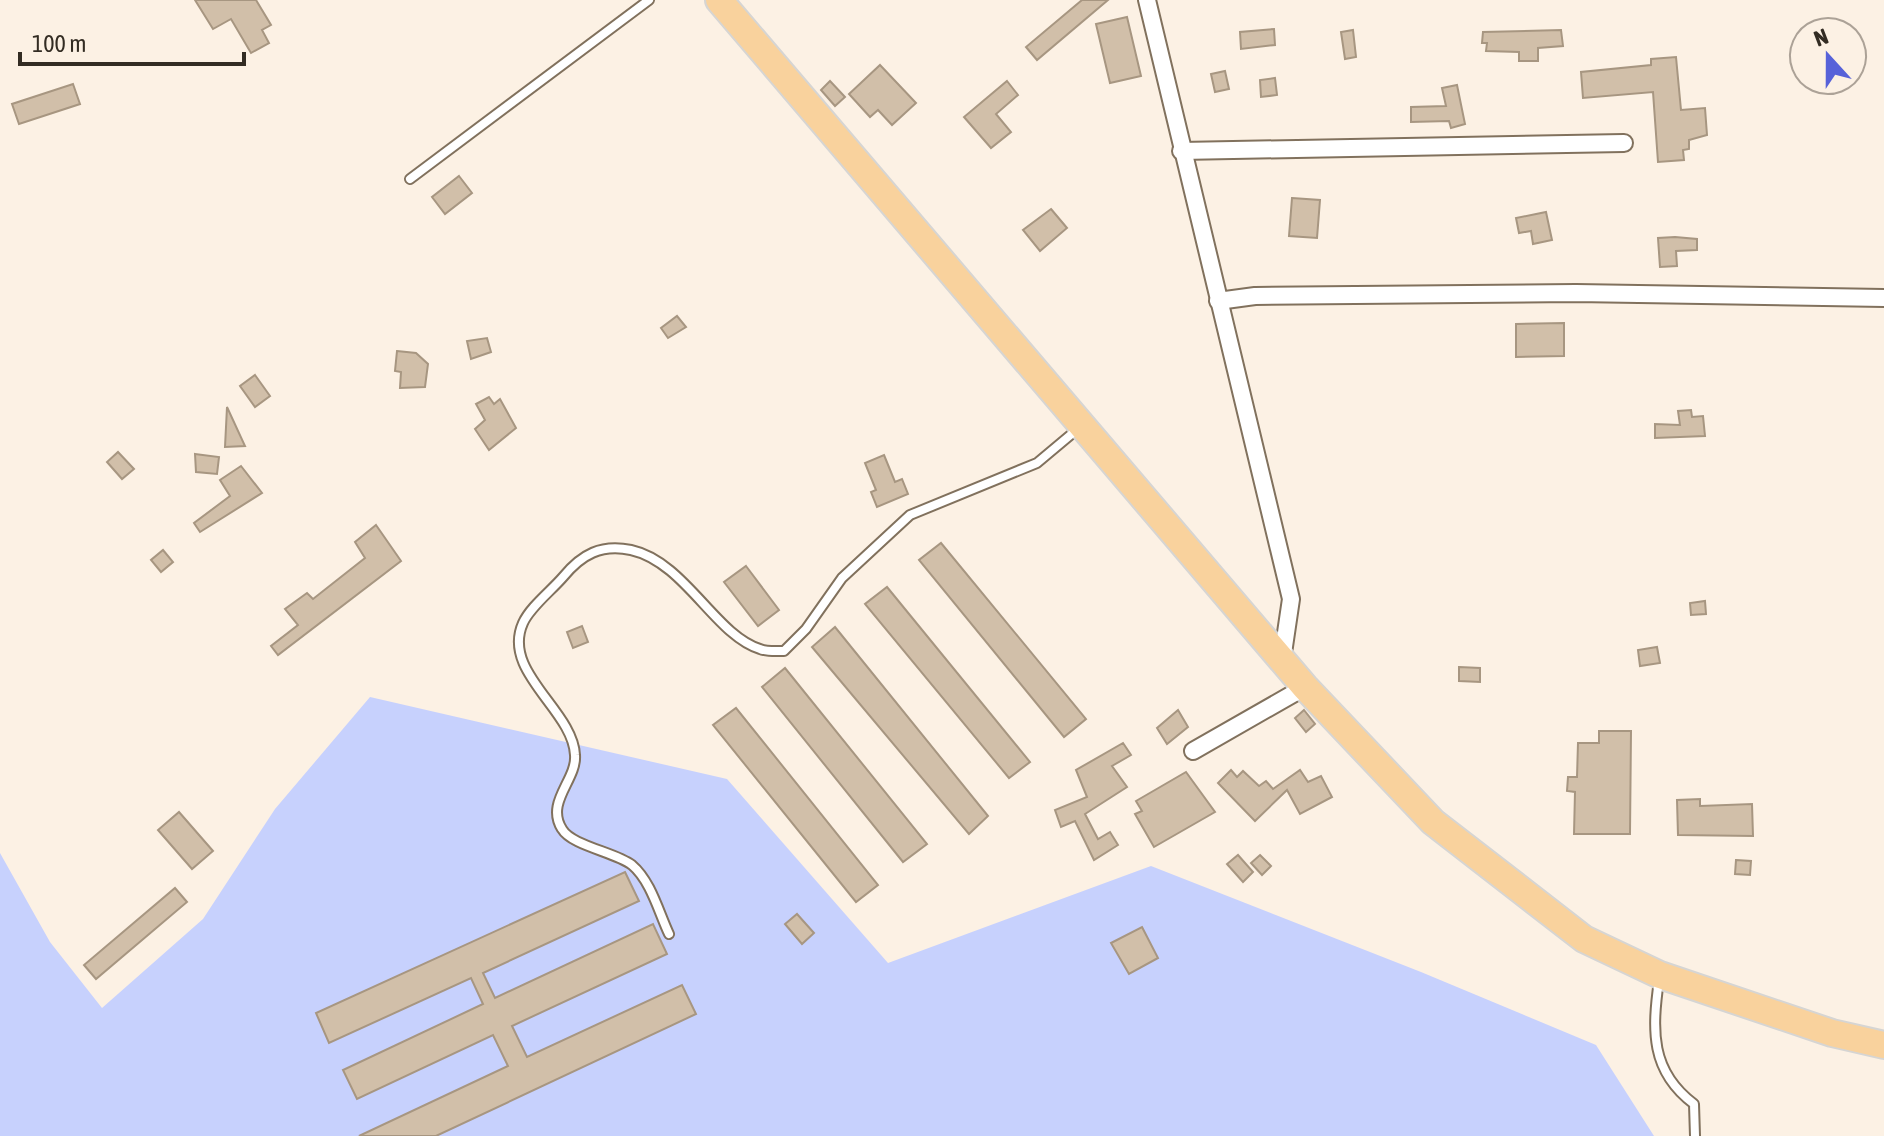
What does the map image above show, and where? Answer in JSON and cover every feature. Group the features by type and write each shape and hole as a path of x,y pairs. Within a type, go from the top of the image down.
{"main road":[{"path":"719,0 1080,427 1305,687 1433,822 1584,939 1660,975 1832,1033 1884,1045"}],"street":[{"path":"1147,0 1291,599 1282,660"},
{"path":"1181,151 1624,143"},
{"path":"1218,301 1255,296 1576,293 1884,298"},
{"path":"1193,751 1305,687"}],"lane":[{"path":"410,179 649,0"},
{"path":"669,934 646,883 631,865 564,833 556,816 560,795 576,756 568,732 537,687 520,652 523,624 577,560 604,547 634,551 680,578 733,631 759,649 784,651 806,629 842,578 910,515 1037,463 1080,427"},
{"path":"1660,975 1654,1016 1657,1052 1675,1090 1694,1104 1695,1136"}],"shaded area":[{"path":"370,697 727,779 888,963 1151,866 1421,972 1596,1045 1654,1136 0,1136 0,853 50,942 102,1008 203,919 275,809"}],"building":[{"path":"195,0 256,0 271,25 262,30 269,43 251,53 231,19 213,29"},
{"path":"1082,0 1108,0 1037,60 1026,47"},
{"path":"1127,17 1141,76 1110,83 1096,24"},
{"path":"1274,29 1275,45 1241,49 1240,32"},
{"path":"1353,30 1356,57 1345,59 1341,32"},
{"path":"1561,30 1563,46 1538,48 1538,61 1519,61 1519,52 1486,51 1487,43 1482,43 1483,32"},
{"path":"1676,57 1681,110 1705,108 1707,135 1689,140 1689,149 1683,150 1684,160 1658,162 1653,92 1583,98 1581,72 1651,65 1651,59"},
{"path":"880,65 916,103 892,125 878,110 870,117 849,94"},
{"path":"1225,71 1229,89 1215,92 1211,74"},
{"path":"1275,78 1277,95 1261,97 1260,80"},
{"path":"830,81 845,97 835,106 821,90"},
{"path":"1007,81 1018,95 996,114 1011,132 991,148 964,117"},
{"path":"73,84 80,104 19,124 12,104"},
{"path":"1457,85 1465,124 1451,128 1449,121 1411,122 1411,107 1446,106 1442,88"},
{"path":"459,176 472,193 445,214 432,197"},
{"path":"1292,198 1320,200 1317,238 1289,236"},
{"path":"1051,209 1067,228 1040,251 1023,230"},
{"path":"1546,212 1552,240 1533,244 1531,231 1519,233 1516,218"},
{"path":"1658,238 1697,239 1697,250 1676,251 1677,266 1660,267"},
{"path":"677,316 686,327 668,338 661,328"},
{"path":"1564,323 1564,356 1516,357 1516,324"},
{"path":"487,338 491,352 471,359 467,341"},
{"path":"397,351 416,353 428,364 425,387 400,388 401,372 395,371"},
{"path":"255,375 270,396 255,407 240,386"},
{"path":"489,397 494,404 500,399 516,428 489,450 475,429 485,420 476,404"},
{"path":"227,407 245,446 225,447"},
{"path":"1691,410 1692,417 1703,416 1705,436 1655,438 1655,424 1680,425 1678,411"},
{"path":"118,452 134,469 122,479 107,462"},
{"path":"195,454 219,457 217,474 196,472"},
{"path":"884,455 895,482 902,479 908,494 877,507 871,492 876,490 865,463"},
{"path":"241,466 262,493 200,532 194,523 230,496 220,480"},
{"path":"376,525 401,561 278,655 271,646 298,625 285,609 307,593 313,599 365,558 355,542"},
{"path":"941,543 1086,719 1064,737 919,560"},
{"path":"163,550 173,562 161,572 151,560"},
{"path":"746,566 779,610 758,626 724,582"},
{"path":"887,587 1030,762 1009,778 865,604"},
{"path":"1705,601 1706,614 1691,615 1690,603"},
{"path":"582,626 588,642 573,648 567,632"},
{"path":"835,627 988,816 969,834 812,647"},
{"path":"1657,647 1660,663 1640,666 1638,650"},
{"path":"1459,667 1480,668 1480,682 1459,681"},
{"path":"785,668 927,844 903,862 762,687"},
{"path":"736,708 878,885 856,902 713,725"},
{"path":"1178,710 1188,727 1167,744 1157,728"},
{"path":"1304,710 1315,724 1306,732 1295,718"},
{"path":"1599,731 1631,731 1630,834 1574,834 1575,792 1567,791 1568,777 1577,777 1578,743 1599,743"},
{"path":"1123,743 1131,755 1112,766 1127,787 1085,814 1098,839 1110,832 1118,845 1094,860 1075,821 1061,827 1055,810 1087,797 1076,770"},
{"path":"1231,770 1237,777 1243,771 1259,786 1266,781 1273,789 1300,770 1308,782 1321,776 1332,797 1300,814 1287,790 1255,821 1218,783"},
{"path":"1186,772 1215,812 1154,847 1135,814 1142,811 1136,801"},
{"path":"1700,799 1700,806 1752,804 1753,836 1678,835 1677,800"},
{"path":"179,812 213,851 192,869 158,830"},
{"path":"1238,855 1253,872 1243,882 1227,864"},
{"path":"1260,855 1271,866 1262,875 1251,863"},
{"path":"1736,860 1751,861 1750,875 1735,874"},
{"path":"625,872 639,901 483,973 495,998 653,924 667,954 512,1026 527,1057 682,985 696,1014 436,1136 359,1136 508,1066 493,1035 357,1099 343,1070 483,1004 471,978 329,1043 316,1013"},
{"path":"175,888 187,902 96,979 84,965"},
{"path":"797,914 814,933 802,944 785,924"},
{"path":"1142,927 1158,958 1129,974 1111,943"}]}
